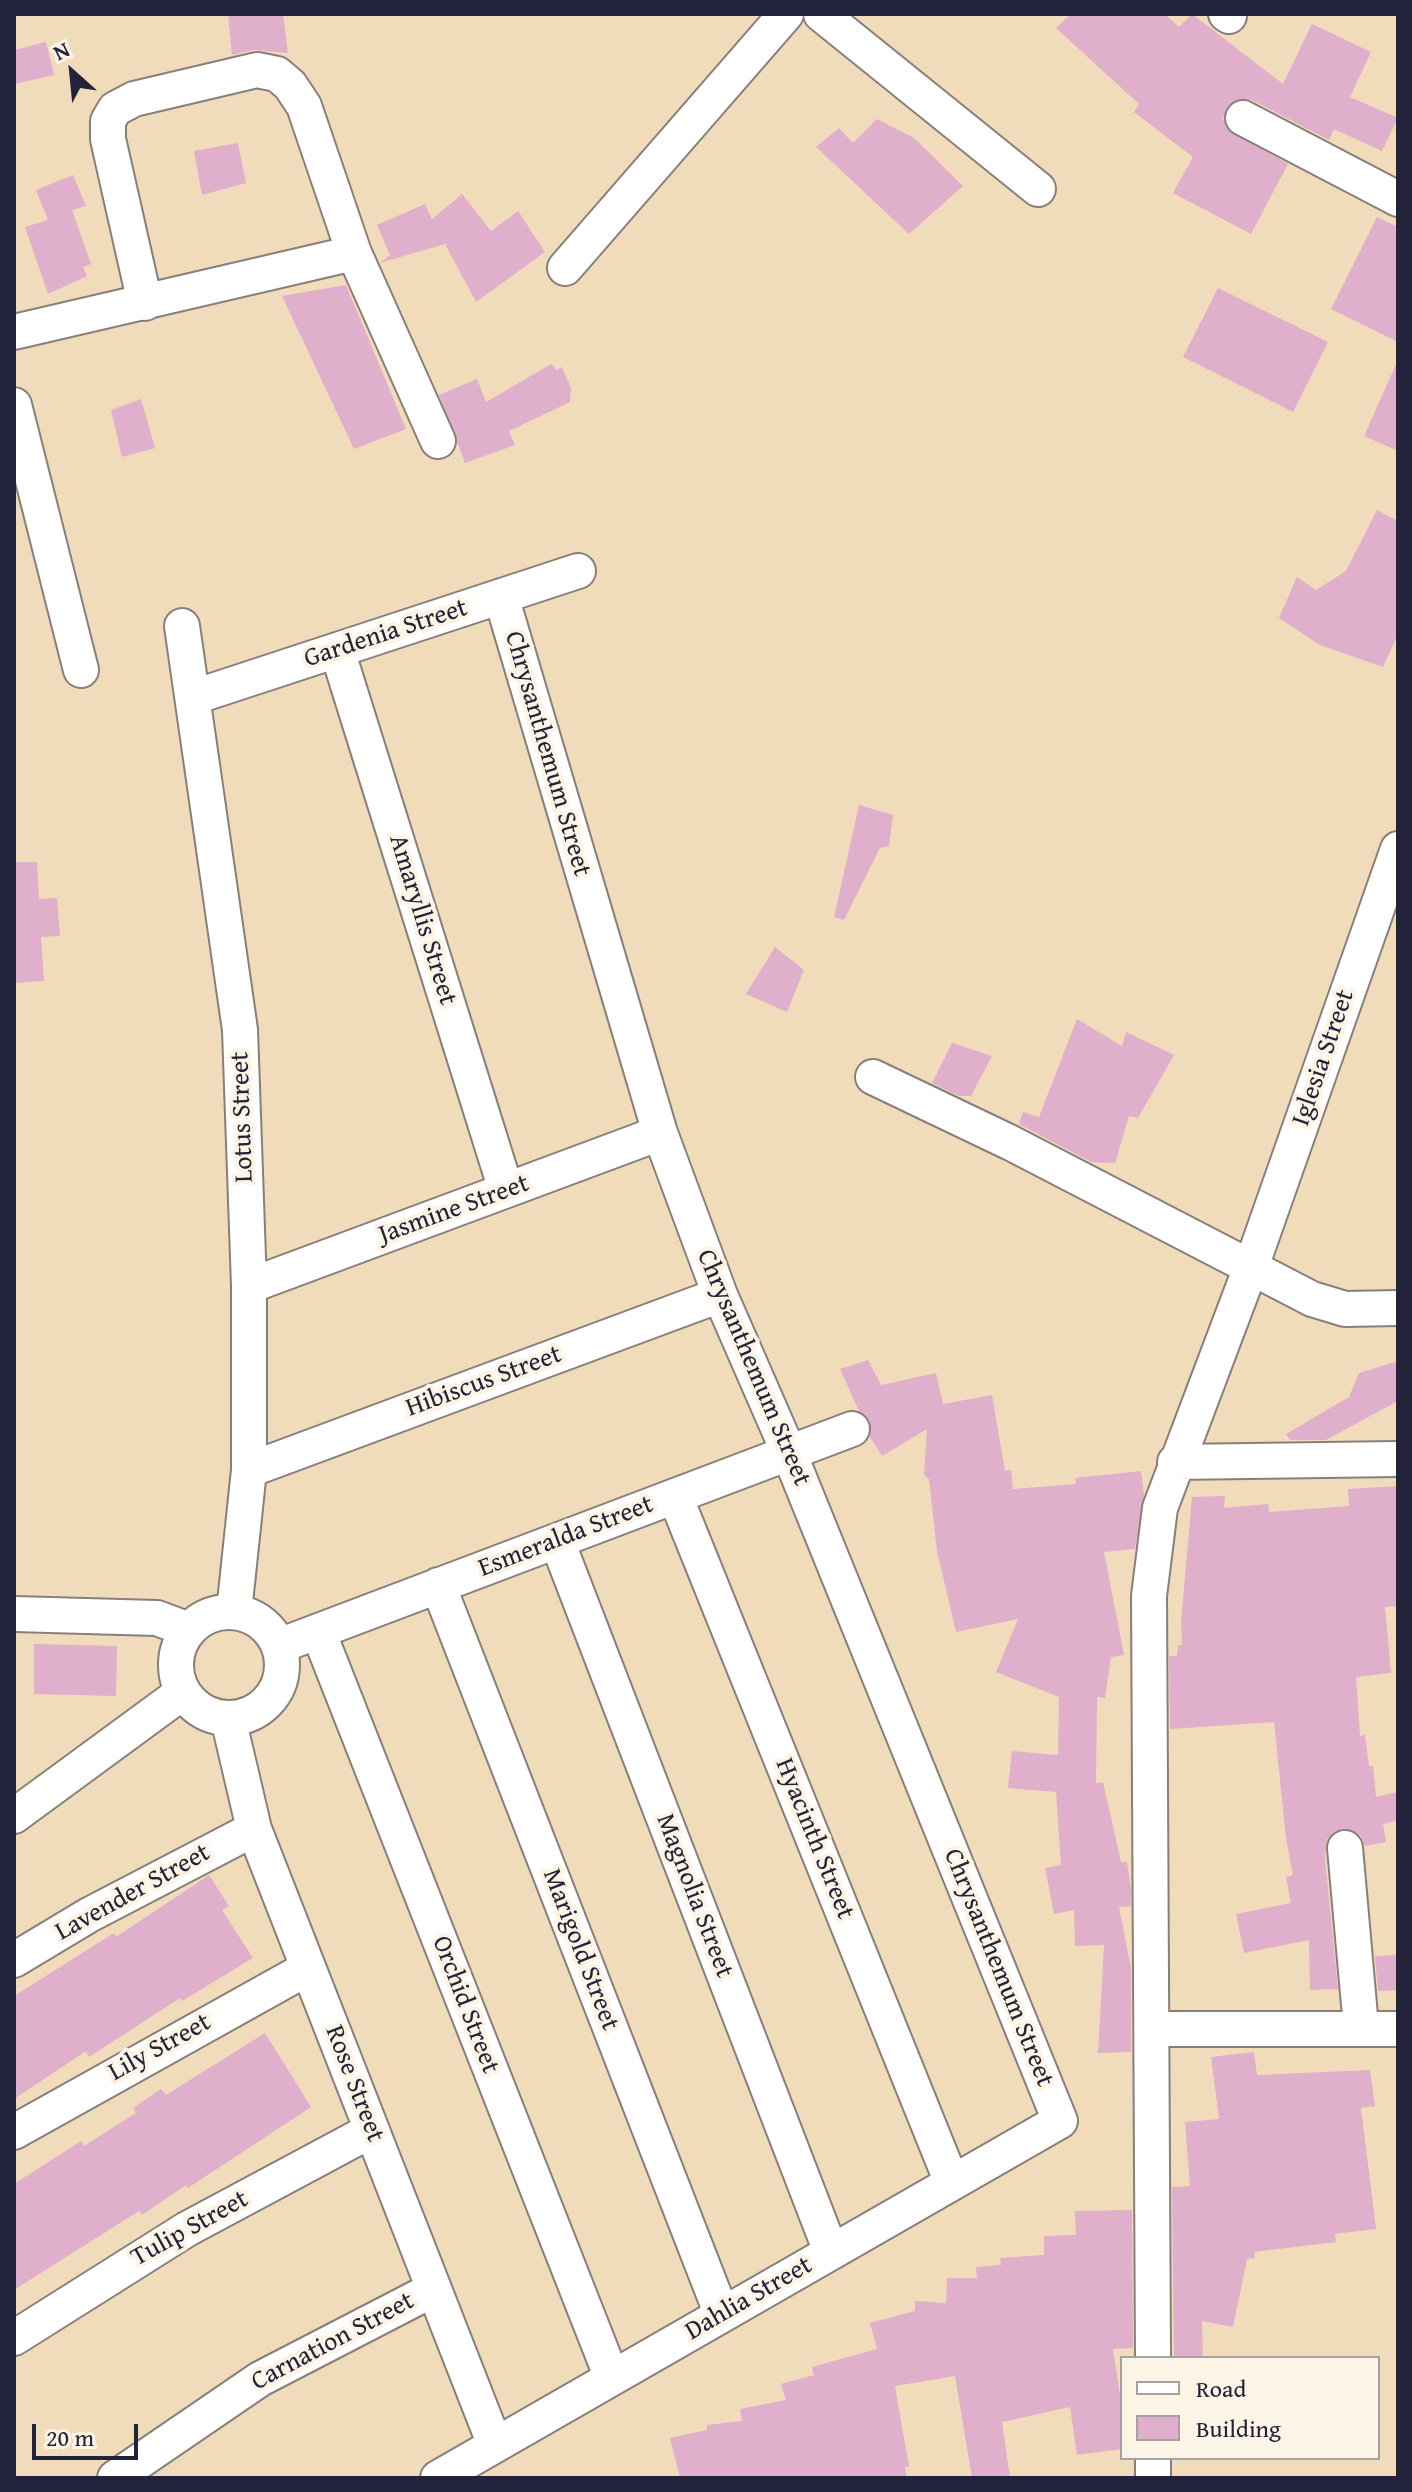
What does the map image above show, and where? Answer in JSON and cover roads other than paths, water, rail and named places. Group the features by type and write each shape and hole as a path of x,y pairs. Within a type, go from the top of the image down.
{"street":[{"path":"565,268 786,14"},
{"path":"821,14 1038,189"},
{"path":"145,303 108,139 108,121 115,109 134,99 257,70 277,74 290,85 304,106 354,253 438,441"},
{"path":"1243,118 1398,199"},
{"path":"14,332 354,253"},
{"path":"14,405 81,670"},
{"name":"Gardenia Street","path":"194,697 578,571"},
{"name":"Chrysanthemum Street","path":"501,596 660,1133 720,1295 789,1453 1060,2121"},
{"name":"Lotus Street","path":"182,626 240,1030 249,1286 249,1470 234,1612"},
{"name":"Amaryllis Street","path":"337,650 506,1190"},
{"name":"Iglesia Street","path":"1153,2356 1149,1596 1160,1508 1251,1267 1398,849"},
{"path":"873,1077 1011,1143 1312,1299 1345,1309 1398,1308"},
{"name":"Jasmine Street","path":"249,1286 660,1133"},
{"name":"Hibiscus Street","path":"249,1470 720,1295"},
{"name":"Esmeralda Street","path":"279,1646 852,1429"},
{"path":"1175,1462 1398,1459"},
{"name":"Hyacinth Street","path":"675,1496 952,2183"},
{"name":"Magnolia Street","path":"557,1541 831,2252"},
{"name":"Marigold Street","path":"438,1585 722,2315"},
{"path":"234,1612 253,1617 268,1629 279,1646 282,1666 277,1687 256,1709 228,1718 210,1715 195,1706 183,1692 175,1660 179,1644 189,1630 217,1613 234,1612"},
{"path":"14,1614 157,1618 189,1630"},
{"name":"Orchid Street","path":"318,1631 612,2378"},
{"path":"16,1811 183,1692"},
{"name":"Rose Street","path":"228,1718 254,1829 495,2445"},
{"name":"Lavender Street","path":"14,1960 89,1915 254,1829"},
{"path":"1345,1848 1361,2027"},
{"name":"Lily Street","path":"14,2132 308,1968"},
{"path":"1152,2029 1398,2029"},
{"name":"Dahlia Street","path":"438,2478 1060,2121"},
{"name":"Tulip Street","path":"14,2338 187,2229 372,2130"},
{"name":"Carnation Street","path":"115,2478 260,2379 434,2289"}]}
